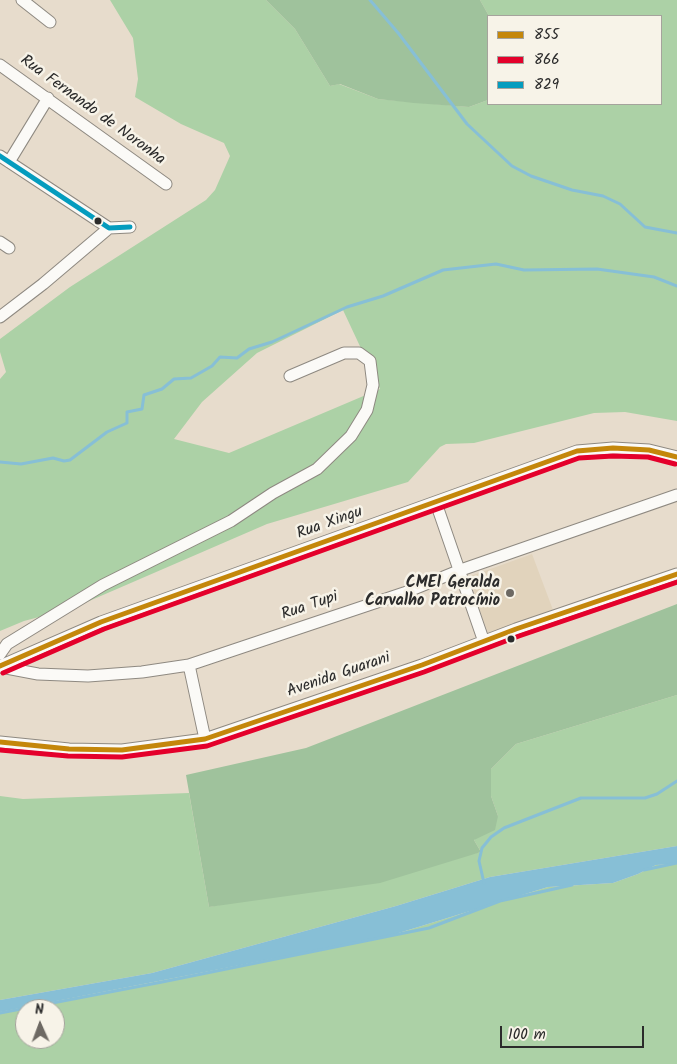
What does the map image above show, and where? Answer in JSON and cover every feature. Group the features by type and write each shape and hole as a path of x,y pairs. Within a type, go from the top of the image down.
{"street":[{"path":"22,0 50,22"},
{"name":"Rua Fernando de Noronha","path":"0,65 166,184"},
{"path":"48,98 4,159 110,228 130,227"},
{"path":"0,316 43,284 110,228"},
{"path":"0,654 7,644 103,585 231,521 316,469 351,436 367,410 373,385 370,361 359,354 344,353 290,376"},
{"name":"Rua Xingu","path":"0,667 101,622 577,451 613,448 640,449 677,457"},
{"name":"Rua Tupi","path":"0,667 38,674 88,676 142,672 189,665 404,593 458,571 677,495"},
{"path":"436,503 484,642"},
{"name":"Avenida Guarani","path":"0,742 70,749 122,750 204,739 677,574"},
{"path":"189,665 204,739"}],"shaded area":[{"name":"CMEI Geralda Carvalho Patrocínio","path":"532,554 553,610 488,633 468,577"}],"green space":[{"path":"110,0 266,0 295,29 330,86 339,84 378,99 469,107 487,100 487,105 662,105 662,15 488,15 480,0 677,0 677,421 625,412 594,413 474,443 446,444 440,447 408,482 267,524 73,608 24,621 0,631 0,379 6,372 0,352 0,339 70,287 206,200 215,190 230,156 224,143 181,124 135,97 138,79 133,38","holes":["343,310 380,389 229,453 174,439 202,402 257,353"]},
{"path":"266,0 480,0 488,15 487,100 469,107 414,103 378,99 340,84 330,86 295,29"},
{"path":"677,604 677,695 516,744 491,769 491,796 498,816 495,830 474,840 481,852 380,883 209,907 186,775 306,748"},
{"path":"677,695 677,846 490,877 396,906 152,973 0,1000 0,796 23,799 189,793 209,907 481,852 474,840 498,816 491,796 491,769 516,744"},
{"path":"677,864 677,1064 0,1064 0,1012 15,1009 15,1049 65,1049 65,999 389,936 548,887 613,883 656,865"}],"water":[{"path":"677,846 677,864 656,865 613,883 548,887 389,936 65,999 15,999 15,1009 0,1012 0,1000 152,973 396,906 490,877"}],"waterway":[{"path":"370,0 399,34 467,124 512,166 531,176 572,190 603,196 620,204 645,227 677,233"},
{"path":"0,462 21,464 53,458 64,461 70,460 107,432 127,423 127,412 142,409 144,395 162,389 174,379 191,378 212,366 220,357 237,358 249,349 272,342 347,307 383,296 443,270 496,264 524,270 597,269 654,277 677,286"},
{"path":"484,883 479,861 482,848 491,837 504,828 581,798 645,798 657,794 677,781"},
{"path":"644,870 677,863"},
{"path":"0,1013 429,928 500,901 572,885"}],"transit line":[{"name":"829","path":"0,156 109,228 130,227"},
{"name":"855","path":"0,666 101,622 577,451 613,448 649,450 677,457"},
{"name":"866","path":"3,673 104,629 579,458 613,456 648,457 675,464"},
{"name":"855","path":"0,742 69,749 122,750 205,739 422,665 516,629 677,574"},
{"name":"866","path":"0,750 68,756 122,757 207,746 424,672 519,636 677,582"}],"place":[{"name":"CMEI Geralda Carvalho Patrocínio","path":"510,593"}]}
